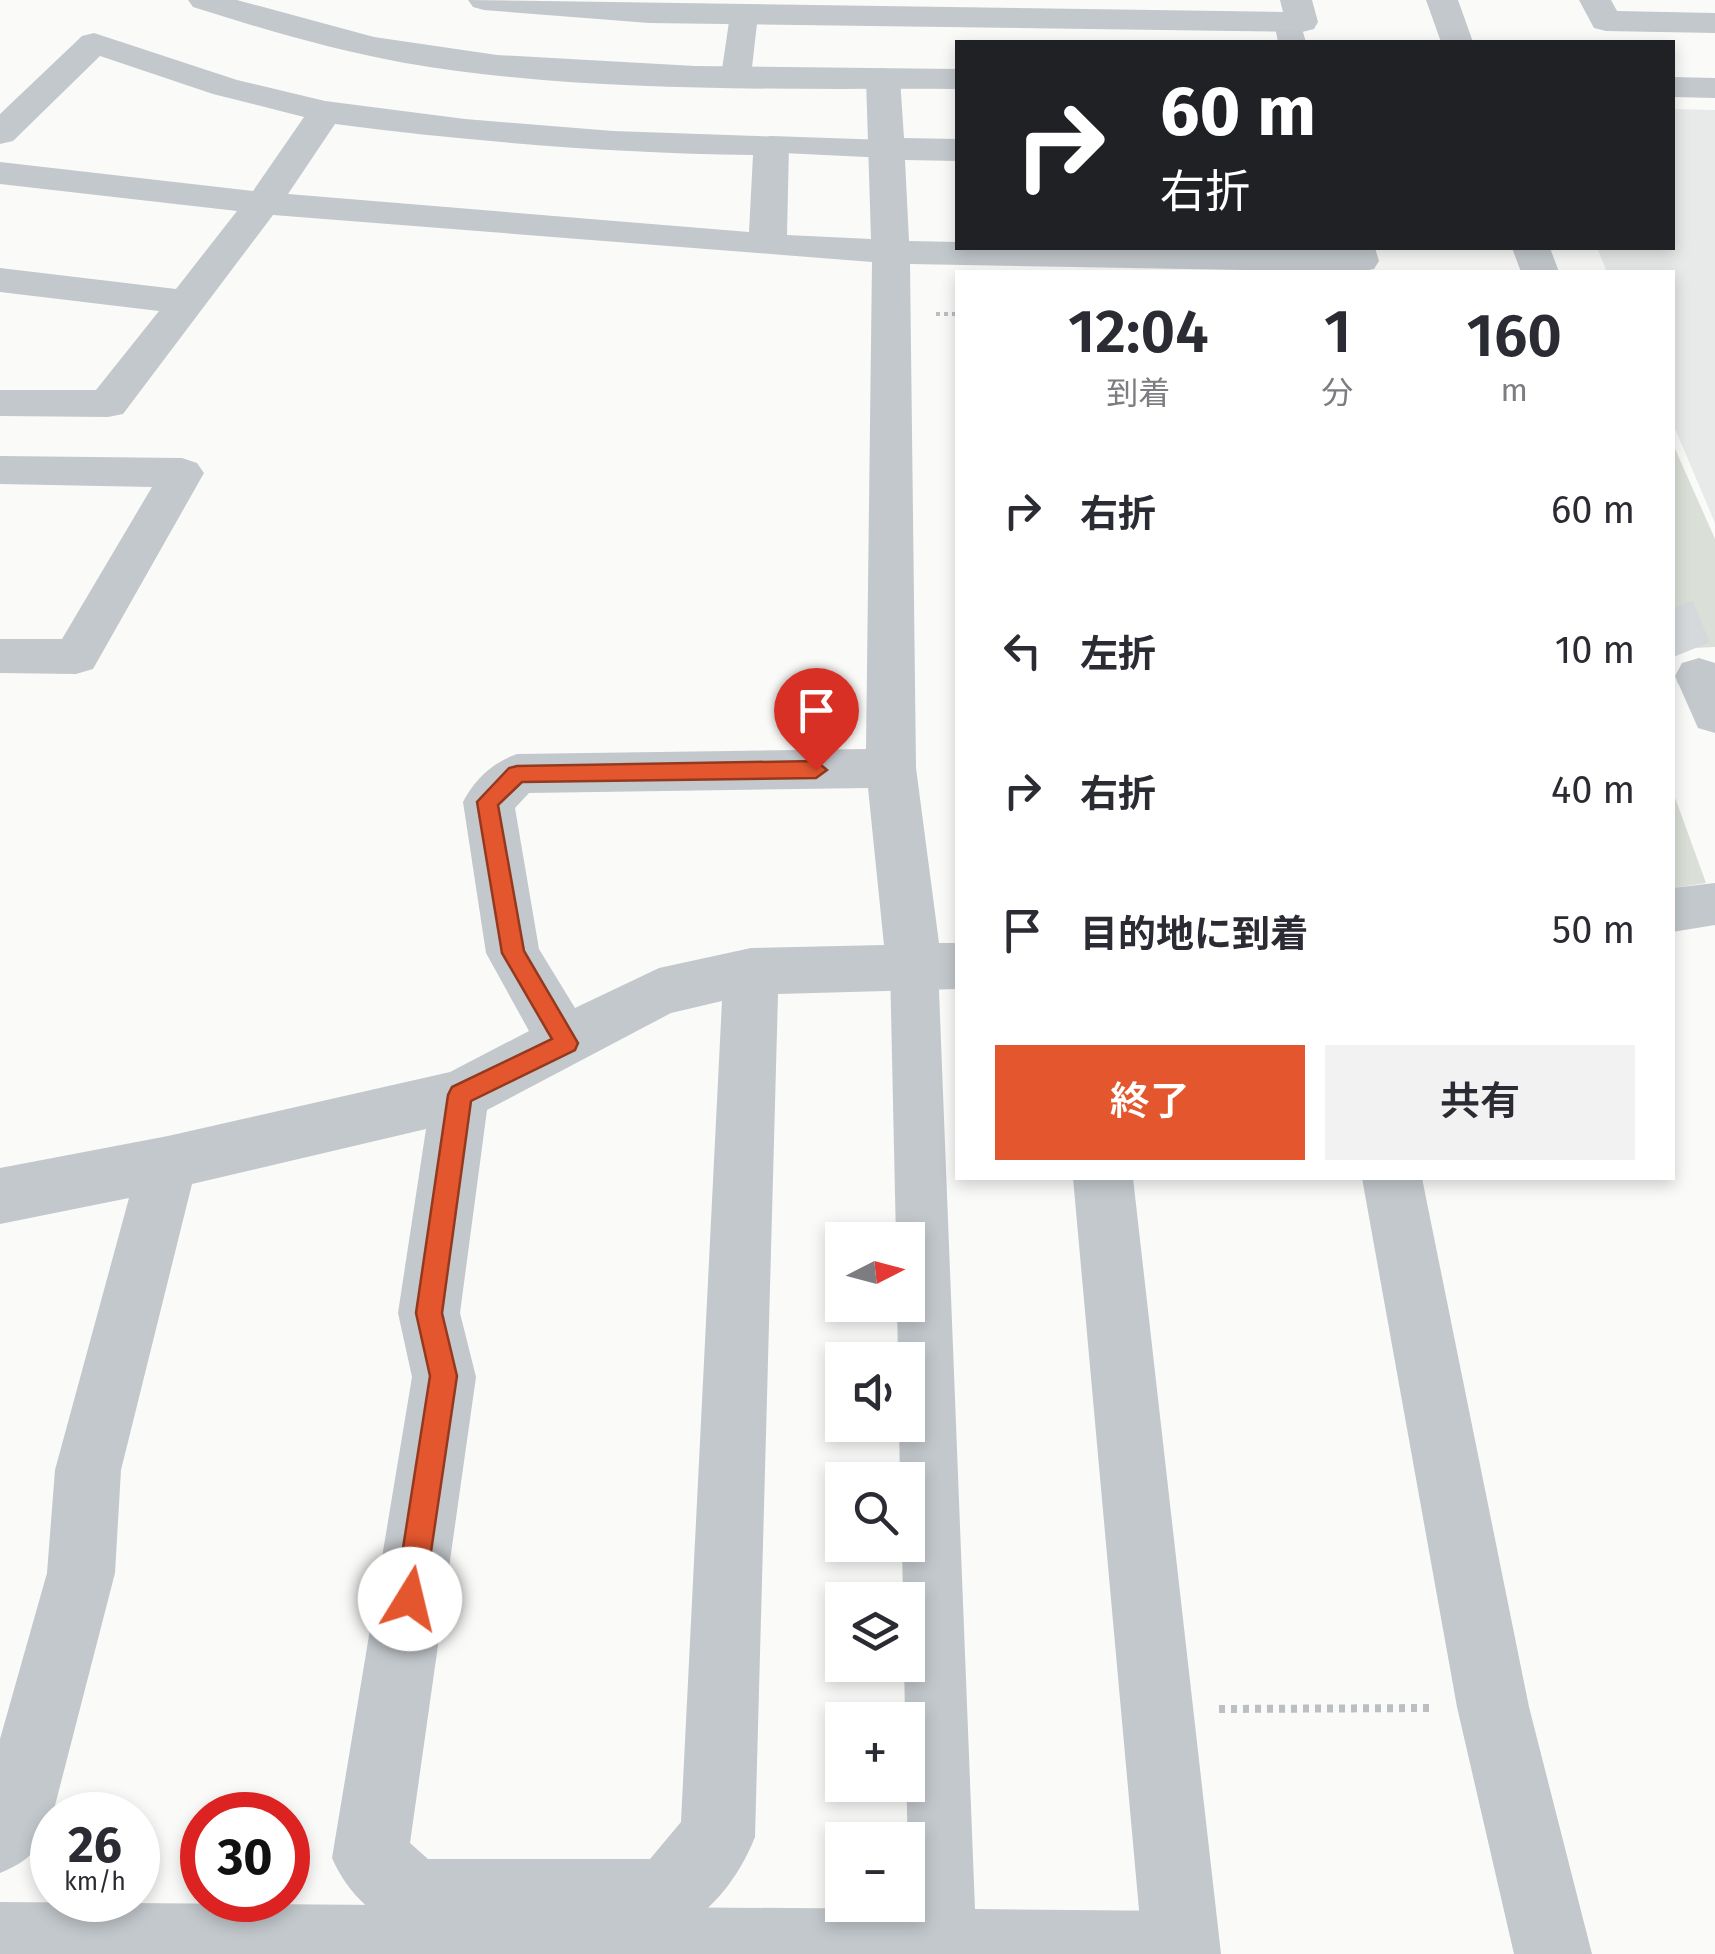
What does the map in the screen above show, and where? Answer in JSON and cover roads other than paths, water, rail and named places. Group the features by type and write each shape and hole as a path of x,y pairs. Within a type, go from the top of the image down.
{"street":[{"path":"204,0 343,40 517,68 955,79"},
{"path":"1442,0 1456,40"},
{"path":"1595,0 1606,21 1715,23"},
{"path":"494,1 744,15 812,8 1138,10 1292,22"},
{"path":"736,76 744,15"},
{"path":"0,133 94,43 210,83 325,112 465,130 614,142 955,150"},
{"path":"884,78 891,252 891,768 936,965 943,1948"},
{"path":"1675,88 1715,88"},
{"path":"0,403 108,404 263,203 325,112"},
{"path":"768,245 770,145"},
{"path":"0,173 263,203 891,252 1360,261 1357,250"},
{"path":"0,280 187,302"},
{"path":"0,470 182,473 76,656 0,656"},
{"path":"566,1043 513,953 488,802 517,774 891,768"},
{"path":"0,1196 168,1163 460,1095 659,992 751,971 936,965"},
{"path":"460,1095 429,1313 444,1376 370,1858 414,1897 667,1897 718,1838 751,971"},
{"path":"0,1836 14,1821 81,1573 88,1470 168,1163"},
{"path":"0,1935 1181,1949 1103,1180"},
{"path":"1392,1180 1492,1707 1553,1954"}],"tunnel":[{"path":"1675,616 1699,676"}]}
